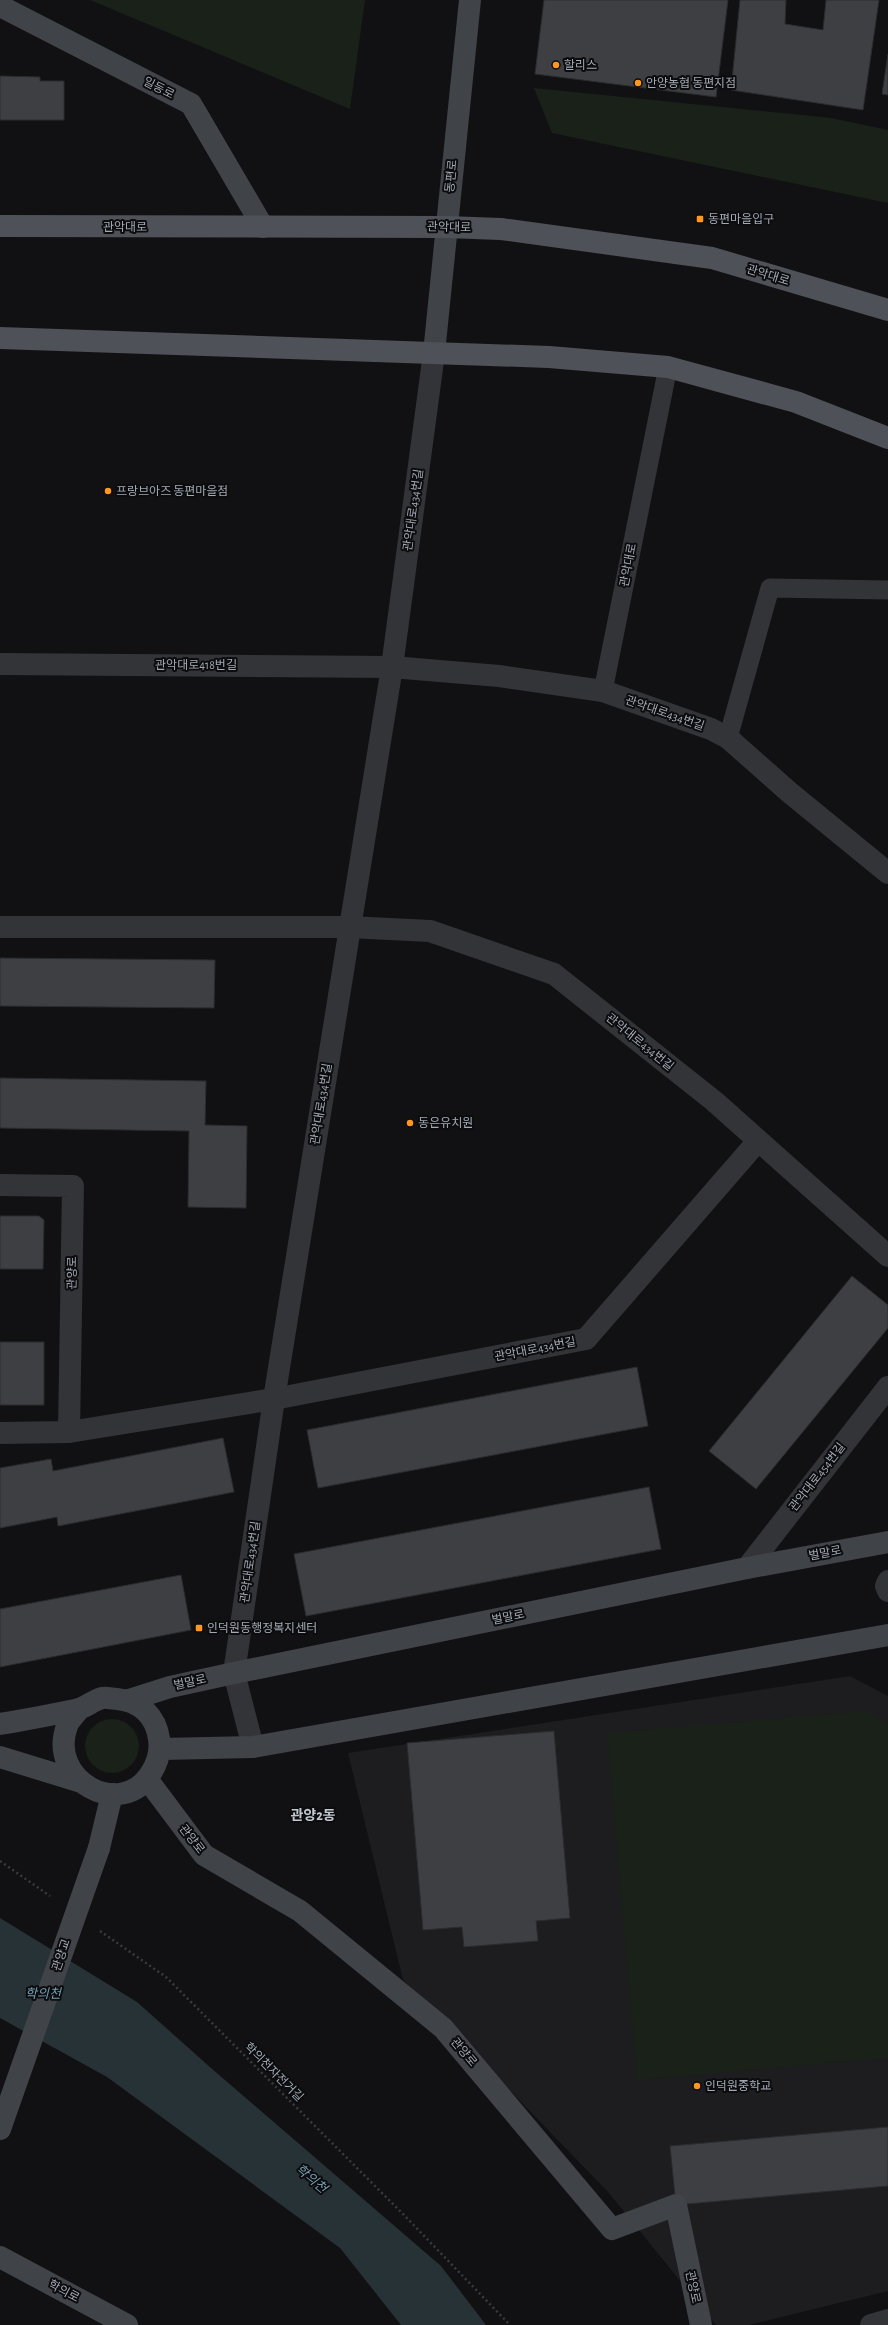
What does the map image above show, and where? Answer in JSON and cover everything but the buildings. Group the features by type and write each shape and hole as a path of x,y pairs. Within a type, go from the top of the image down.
{"main road":[{"name":"관악대로","path":"0,226 446,227 501,229 712,258 888,310"},
{"path":"0,338 549,357 668,367 796,402 888,438"}],"street":[{"name":"동편로","path":"434,353 470,0"},
{"name":"일동로","path":"0,6 191,104 262,227"},
{"name":"관악대로434번길","path":"253,1747 234,1672 274,1399 392,667 434,353"},
{"name":"관악대로418번길","path":"0,664 392,667"},
{"name":"관악대로434번길","path":"392,667 499,676 603,692 711,729 728,738 789,792 888,874"},
{"path":"0,927 349,927"},
{"name":"관악대로434번길","path":"349,927 430,931 554,974 714,1102 888,1256"},
{"name":"관악대로434번길","path":"274,1399 586,1339 758,1141"},
{"name":"관양로","path":"0,1185 73,1186 69,1432"},
{"name":"관악대로454번길","path":"747,1568 888,1387"},
{"path":"0,1432 69,1432 274,1399"},
{"name":"벌말로","path":"129,1700 170,1687 234,1672 747,1568 888,1542"},
{"path":"888,1581 886,1586 888,1591"},
{"path":"161,1749 253,1747 888,1635"},
{"path":"0,1724 79,1709 103,1698 129,1700 146,1711 158,1729 161,1749 156,1765 147,1779 132,1790 112,1794 94,1791 78,1781 0,1757"},
{"path":"78,1781 67,1765 63,1745 67,1726 79,1709"},
{"name":"관양로","path":"147,1779 204,1855 300,1911 443,2028 612,2229 676,2205 701,2325"},
{"name":"관양교","path":"0,2129 99,1848 112,1794"},
{"name":"학의로","path":"0,2257 127,2325"},
{"path":"871,2325 888,2320"}],"lane":[{"name":"관악대로","path":"603,692 668,367"},
{"path":"728,738 770,588 888,590"}],"path":[{"path":"0,1861 52,1898"},
{"name":"학의천자전거길","path":"96,1929 166,1978 403,2214 510,2325"}],"shaded area":[{"path":"90,0 365,0 350,109"},
{"path":"534,88 831,118 888,130 888,203 552,133"},
{"name":"인덕원중학교","path":"850,1676 888,1696 888,2291 749,2325 716,2325 608,2192 403,1980 348,1753"},
{"path":"866,1711 888,1724 888,2058 637,2080 607,1733"},
{"path":"112,1719 122,1721 131,1727 137,1736 139,1746 137,1756 131,1765 122,1771 112,1773 102,1771 93,1765 87,1756 85,1746 87,1736 93,1727 102,1721"}],"water":[{"name":"학의천","path":"0,1918 137,2002 211,2068 441,2266 486,2325 401,2325 340,2248 107,2077 0,2018"}],"place":[{"name":"할리스","path":"556,65"},
{"name":"안양농협 동편지점","path":"638,83"},
{"name":"동편마을입구","path":"700,219"},
{"name":"프랑브아즈 동편마을점","path":"108,491"},
{"name":"동은유치원","path":"410,1123"},
{"name":"인덕원동행정복지센터","path":"199,1628"},
{"name":"인덕원중학교","path":"697,2086"}],"district":[{"name":"관양2동","path":"313,1815"}]}
